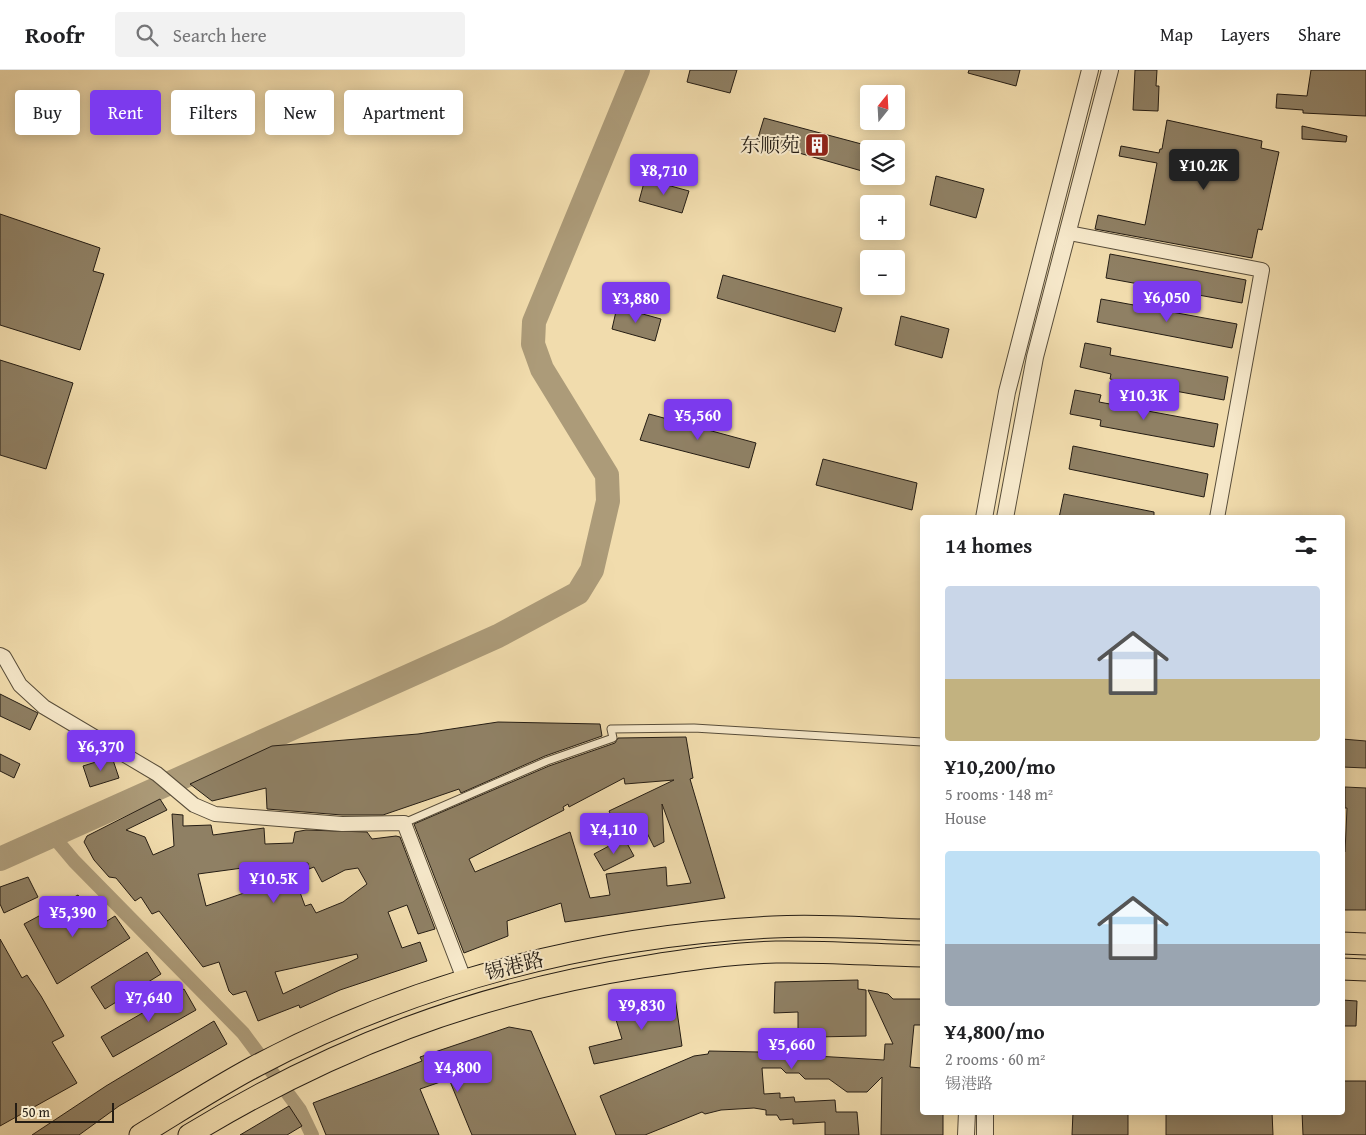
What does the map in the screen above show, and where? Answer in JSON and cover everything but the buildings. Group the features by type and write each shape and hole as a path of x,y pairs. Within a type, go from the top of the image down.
{"main road":[{"name":"锡港路","path":"140,1135 279,1054 329,1031 464,979 549,957 690,933 775,927 920,930"},
{"path":"1345,943 1366,944"},
{"name":"锡港路","path":"189,1135 265,1090 339,1054 413,1025 517,991 564,980 693,958 776,952 920,956"},
{"path":"1345,969 1366,970"}],"street":[{"path":"985,515 1008,392 1090,70"},
{"path":"1006,515 1035,358 1110,70"},
{"path":"1068,233 1262,270 1218,515"},
{"path":"0,655 4,657 20,685 44,707 156,774 194,805 215,814 342,824 404,823 464,979"},
{"path":"966,1135 967,1115"},
{"path":"985,1115 985,1135"}],"lane":[{"path":"404,823 547,761 613,738 612,729 694,728 920,742"}],"waterway":[{"path":"0,859 498,636 578,593 592,570 608,501 607,475 542,369 533,344 534,322 638,70"},
{"path":"53,836 74,861 243,1033 300,1110 312,1135"}],"place":[{"name":"东顺苑","path":"817,145"}]}
